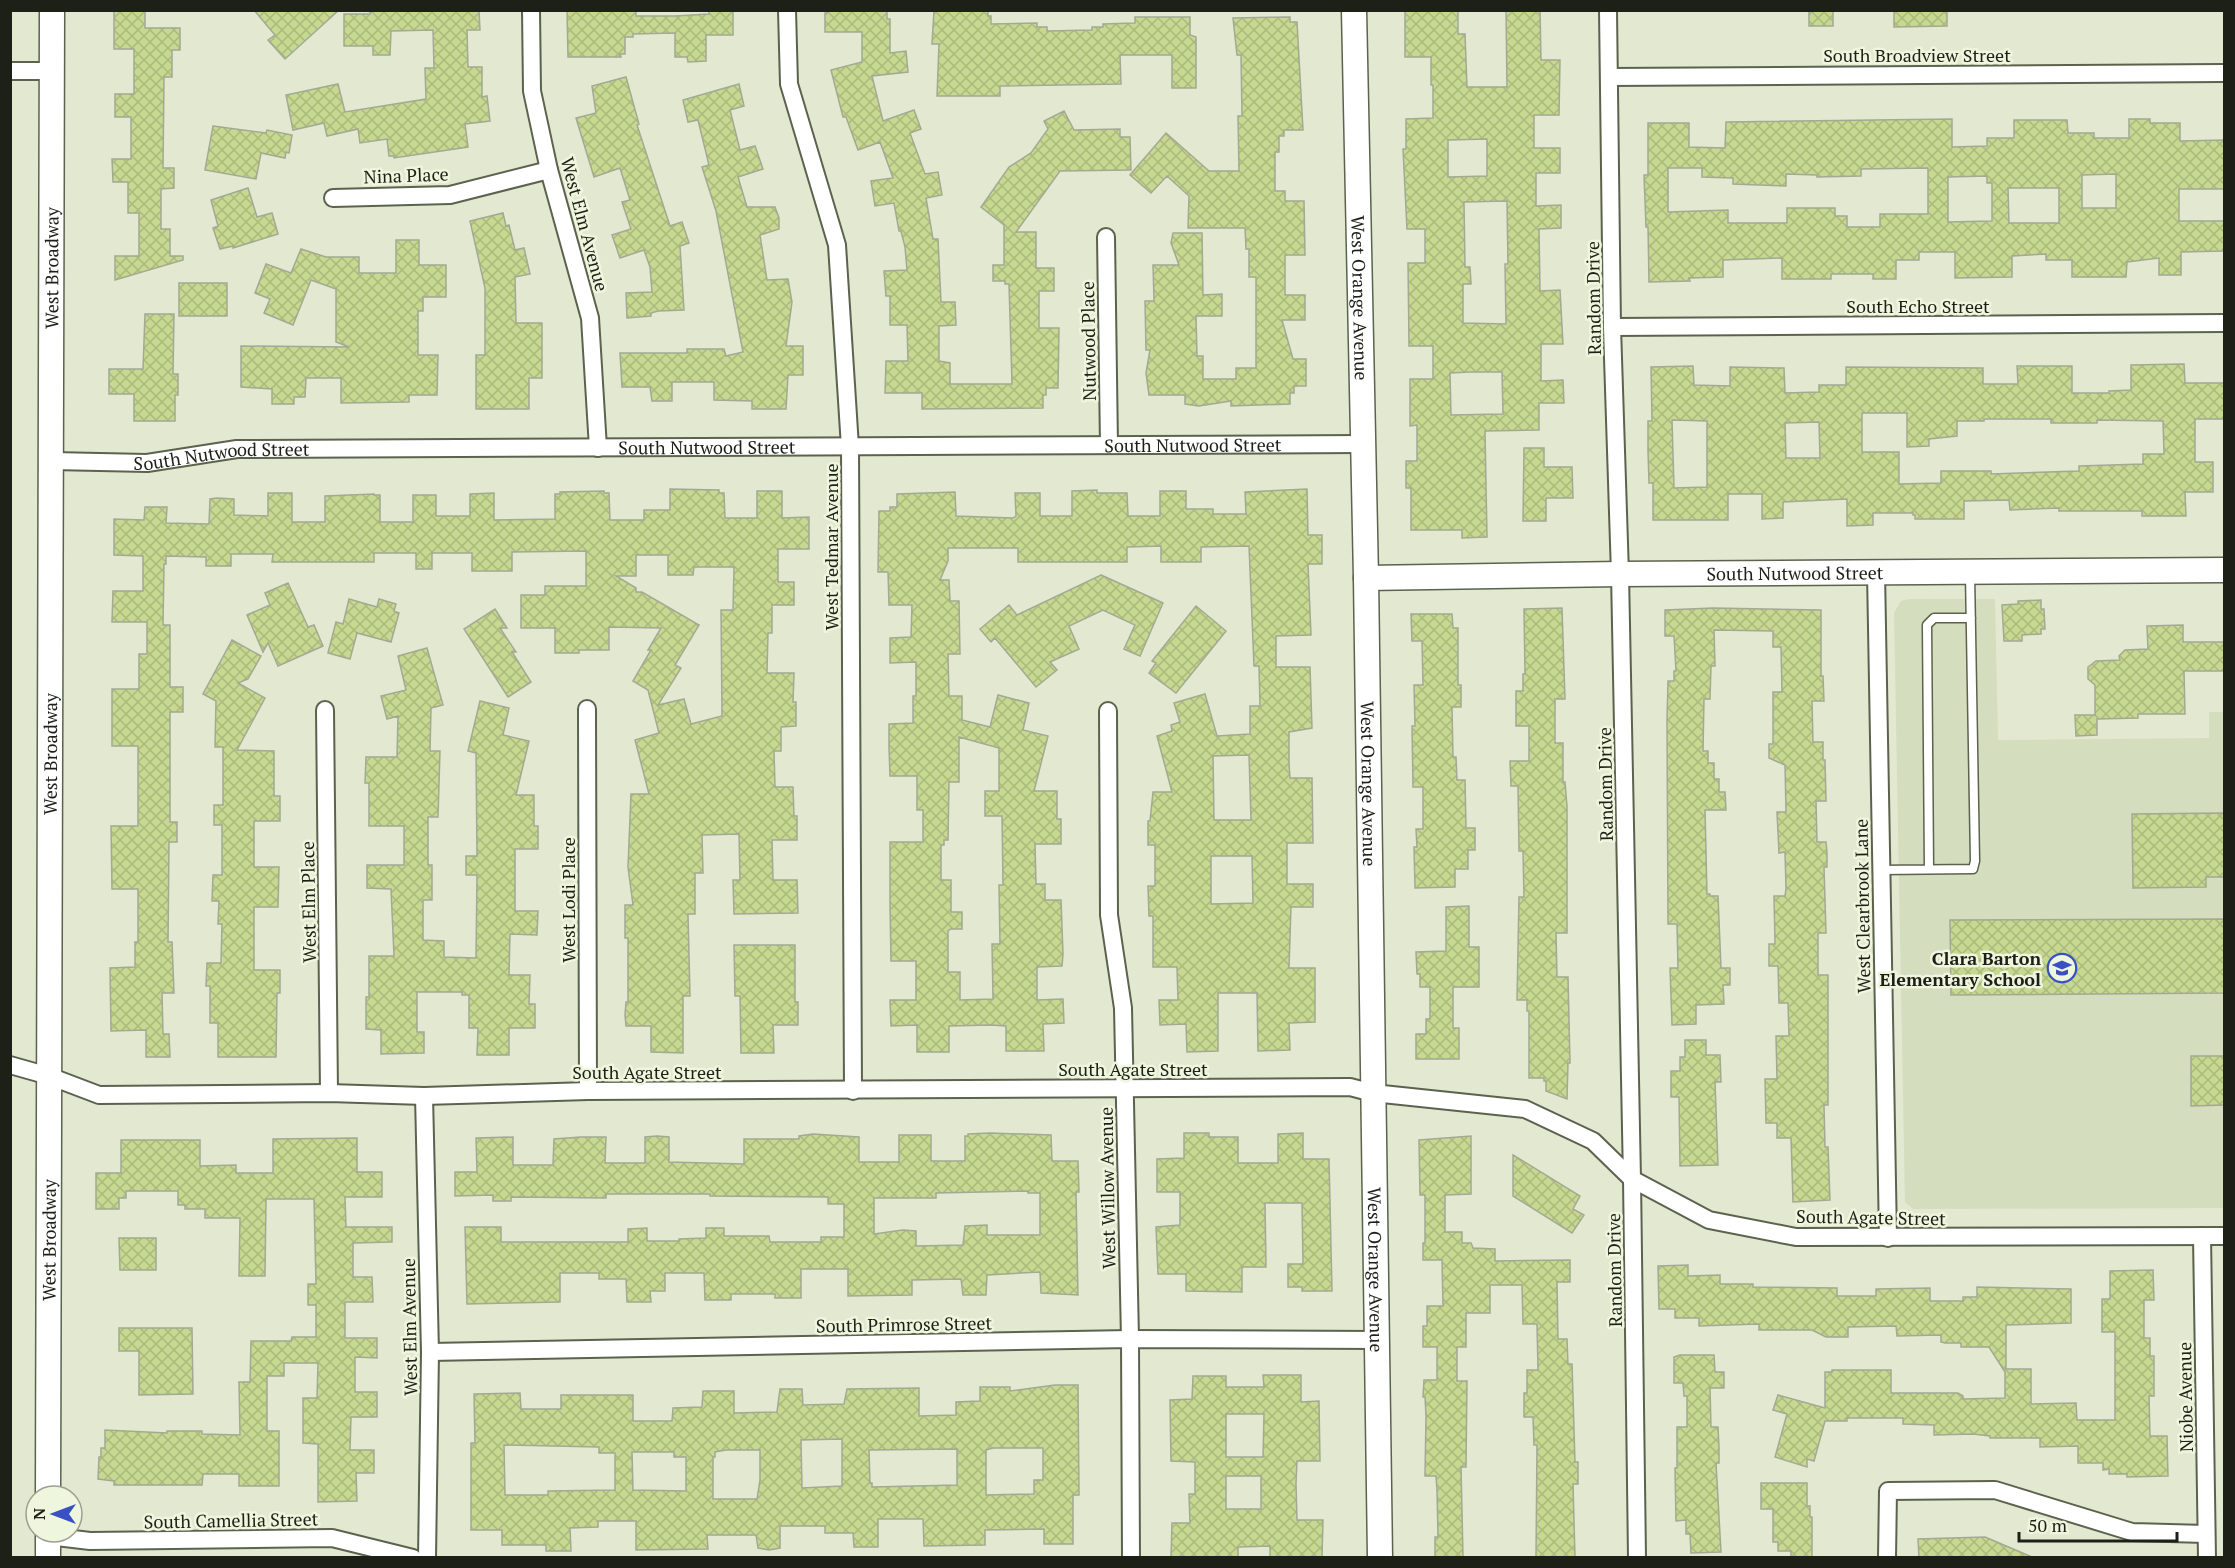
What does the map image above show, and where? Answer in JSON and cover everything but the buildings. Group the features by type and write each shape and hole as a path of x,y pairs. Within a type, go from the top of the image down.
{"street":[{"name":"West Broadway","path":"48,1484 52,10"},
{"name":"West Elm Avenue","path":"531,10 532,91 549,170 590,318 598,448"},
{"name":"West Tedmar Avenue","path":"787,10 789,84 837,245 850,447 854,1090"},
{"name":"West Orange Avenue","path":"1354,10 1366,578 1380,1557"},
{"name":"Random Drive","path":"1608,10 1612,327 1620,574 1632,1179 1637,1557"},
{"path":"10,71 52,71"},
{"name":"South Broadview Street","path":"1609,77 2224,73"},
{"name":"Nina Place","path":"333,198 450,195 549,170"},
{"name":"Nutwood Place","path":"1106,237 1109,445"},
{"name":"South Echo Street","path":"1612,327 2224,323"},
{"name":"South Nutwood Street","path":"52,461 147,463 237,449 1362,444"},
{"name":"South Nutwood Street","path":"1366,578 2224,570"},
{"name":"West Clearbrook Lane","path":"1876,572 1887,1238"},
{"name":"West Lodi Place","path":"587,709 588,1091"},
{"name":"West Elm Place","path":"326,710 329,1093"},
{"name":"West Willow Avenue","path":"1108,711 1109,915 1123,1008 1130,1339 1131,1557"},
{"name":"South Agate Street","path":"10,1065 49,1076 99,1095 329,1093 424,1095 588,1091 1350,1087 1373,1094 1525,1110 1593,1141 1632,1179 1709,1220 1796,1238 2224,1236"},
{"name":"West Elm Avenue","path":"424,1095 430,1352 427,1557"},
{"name":"Niobe Avenue","path":"2202,1236 2207,1557"},
{"name":"South Primrose Street","path":"430,1352 1130,1339 1378,1340"},
{"path":"1887,1557 1888,1491 1995,1490 2132,1532 2206,1534"},
{"name":"South Camellia Street","path":"84,1541 332,1538 413,1557"}],"lane":[{"path":"1881,870 1973,869 1975,861 1970,572"},
{"path":"1929,869 1927,625 1934,618 1971,618"}],"shaded area":[{"name":"Clara Barton Elementary School","path":"1909,599 1995,599 1998,740 2209,738 2209,712 2224,712 2224,1208 1913,1209 1905,1202 1894,613 1901,601"}],"place":[{"name":"Clara Barton Elementary School","path":"2062,968"}]}
